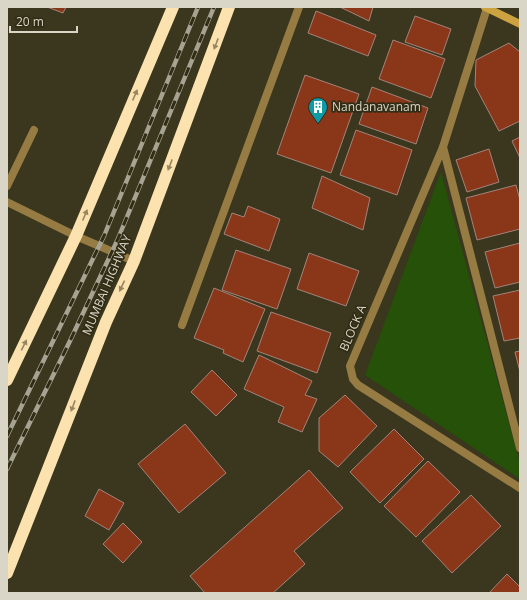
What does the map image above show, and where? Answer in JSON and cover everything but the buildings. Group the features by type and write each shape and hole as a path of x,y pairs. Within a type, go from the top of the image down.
{"highway":[{"path":"7,380 76,236 172,7"},
{"name":"MUMBAI HIGHWAY","path":"7,573 106,322 134,261 229,7"}],"main road":[{"path":"486,7 520,24"}],"street":[{"path":"182,325 299,7"},
{"name":"BLOCK A","path":"486,7 443,147 350,366 353,379 358,385 520,488"},
{"path":"7,186 34,130"},
{"path":"443,147 520,448"},
{"path":"7,202 76,236 134,261"}],"green space":[{"path":"441,172 520,464 520,479 365,375"}],"railway":[{"path":"7,436 104,236 198,7"},
{"path":"7,469 117,241 214,7"}],"place":[{"name":"Nandanavanam","path":"318,124"}]}
